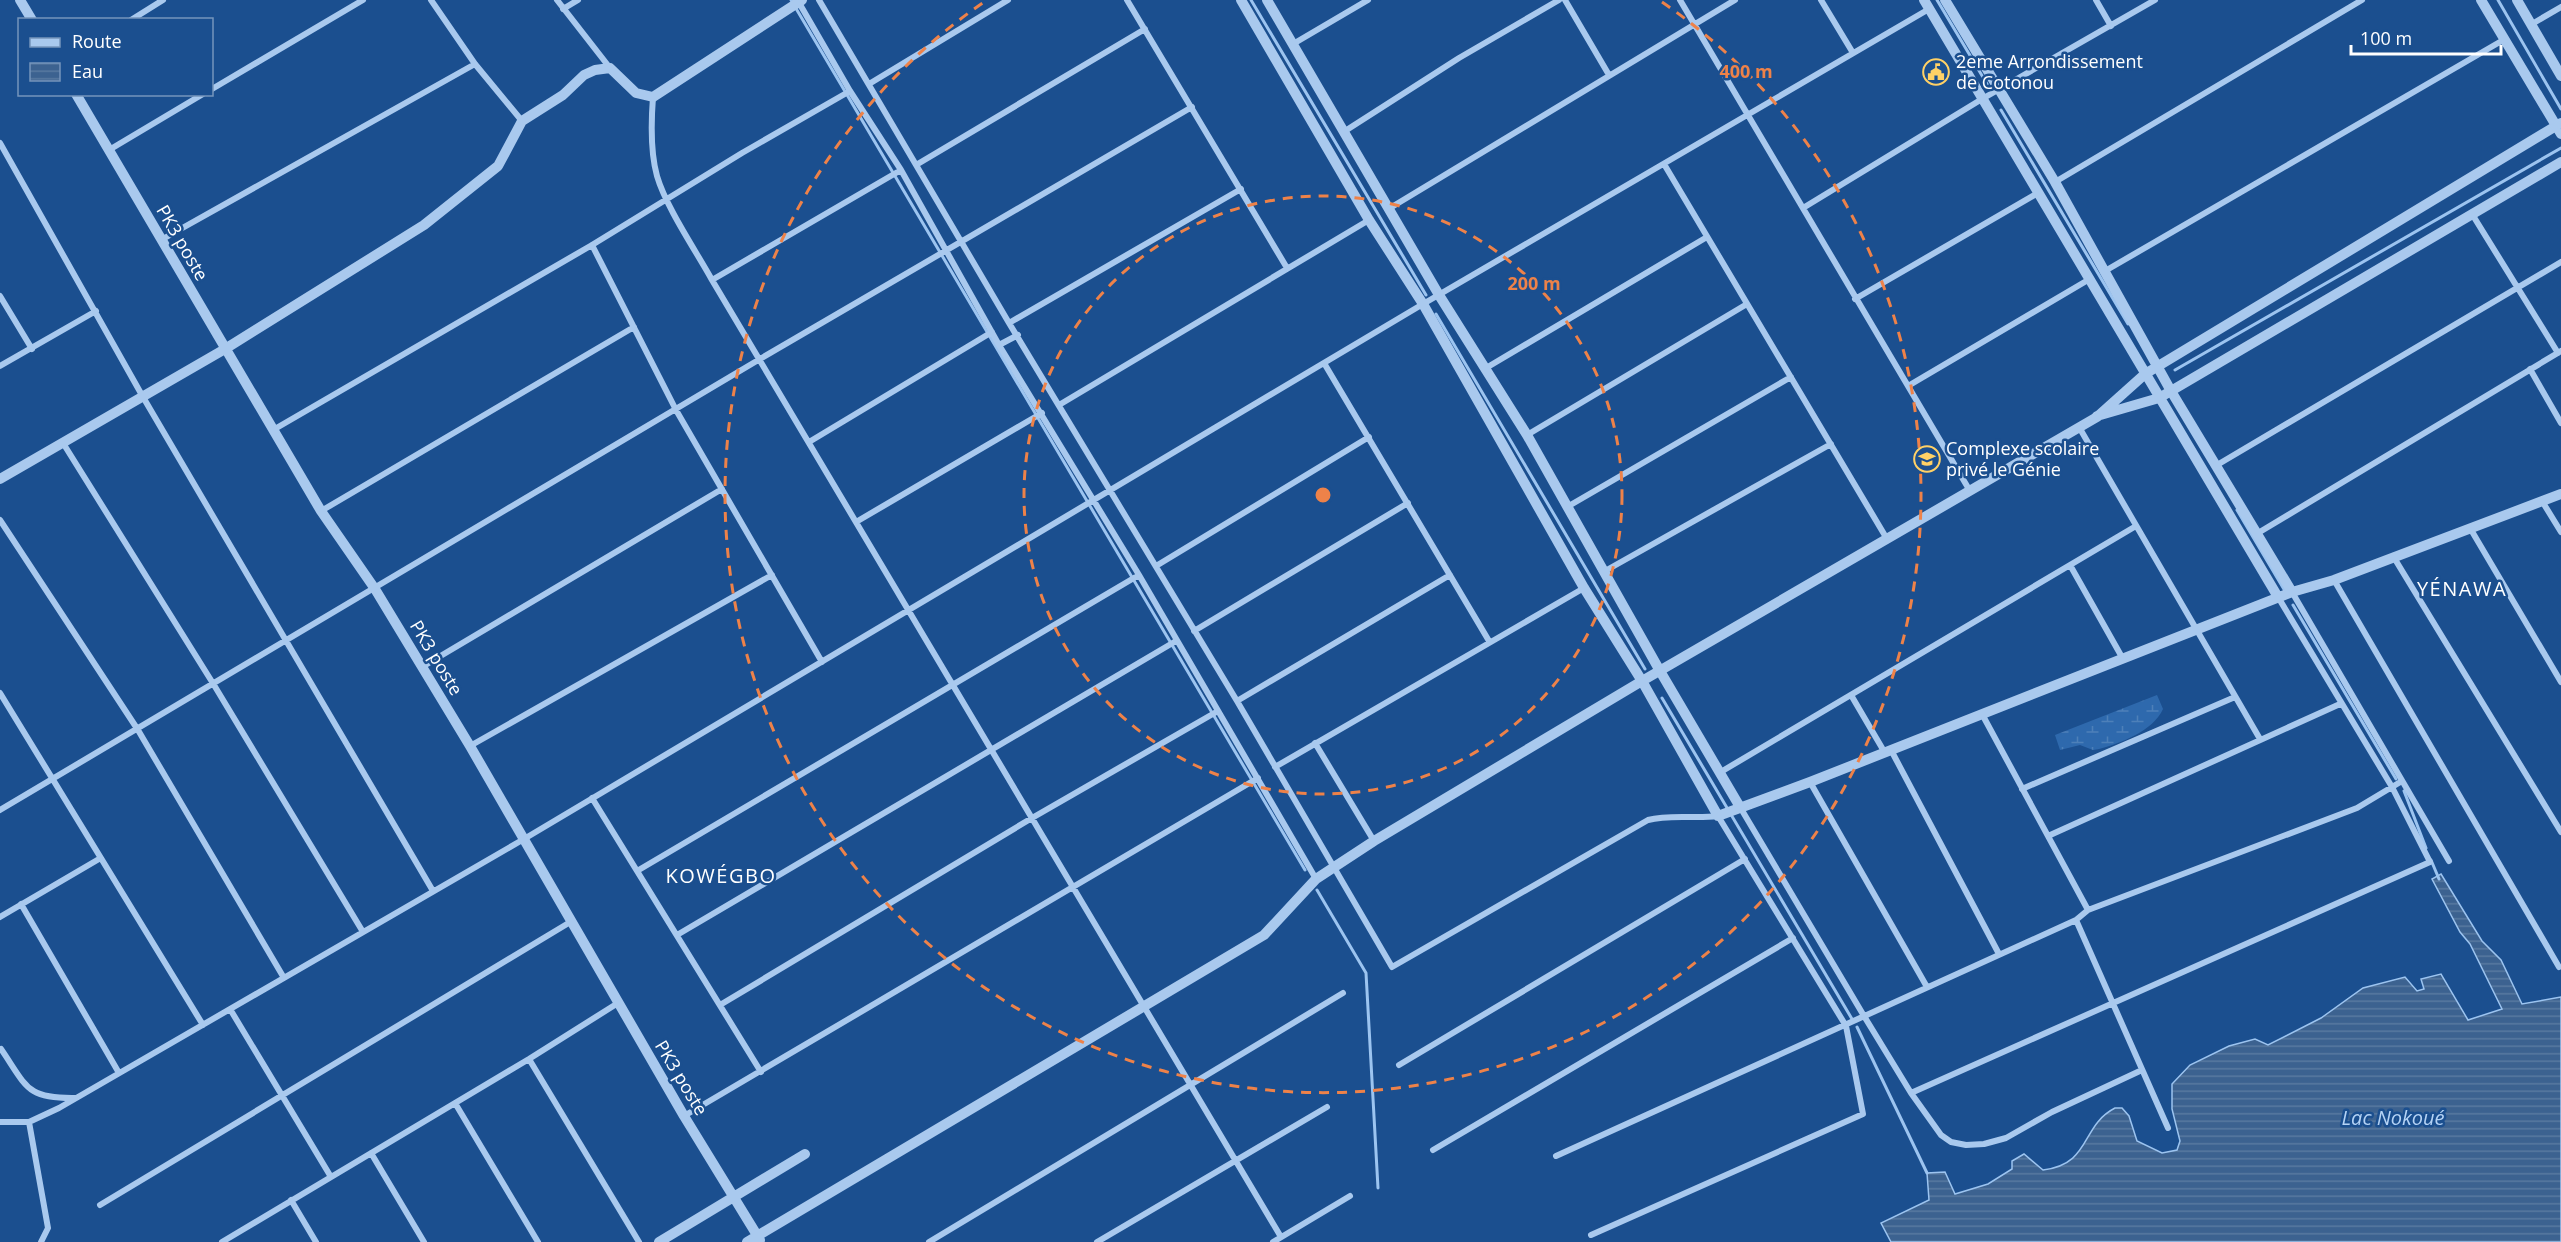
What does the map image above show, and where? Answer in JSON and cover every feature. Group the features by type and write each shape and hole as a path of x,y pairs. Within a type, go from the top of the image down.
{"street":[{"path":"20,0 31,18"},
{"path":"133,18 163,0"},
{"path":"213,89 363,0"},
{"path":"431,0 475,64 522,122"},
{"path":"557,0 610,68 636,93 653,97 800,1 850,91 901,171 999,345 1139,575 1316,879"},
{"path":"563,9 578,0"},
{"path":"819,0 1009,323 1237,701 1332,868 1392,967 1636,825 1659,817 1696,819 1718,816 1888,752 2278,597 2334,580 2392,556 2561,494"},
{"path":"869,84 1008,0"},
{"path":"1127,0 1287,268"},
{"path":"1241,0 1369,220 1423,304 1584,588 1641,681 1718,816 1846,1026 1863,1114 1591,1235"},
{"path":"1267,0 1439,295 1527,435 1719,773 1911,1093 1941,1135 1951,1142 1966,1145 1984,1144 2006,1138 2052,1112 2142,1070"},
{"path":"1293,44 1368,0"},
{"path":"1345,131 1459,58 1559,0"},
{"path":"1565,0 1609,75"},
{"path":"1680,0 1970,491"},
{"path":"1390,208 1735,0"},
{"path":"1821,0 1853,53"},
{"path":"1945,0 2055,182 2159,365 2171,391 2258,534 2449,861"},
{"path":"2096,0 2111,26"},
{"path":"1803,208 1998,90 2156,0"},
{"path":"2345,0 2349,7"},
{"path":"2055,182 2362,0"},
{"path":"2097,417 2145,374 2159,365 2559,128 2481,0"},
{"path":"2517,0 2561,76"},
{"path":"0,1122 29,1122 76,1098 524,839 1423,304 1853,53 1926,4 2340,704 2392,787 2430,862 1911,1093"},
{"path":"2532,24 2561,7"},
{"path":"916,165 1144,29"},
{"path":"2105,271 2505,39"},
{"path":"161,240 475,64"},
{"path":"0,479 225,349 424,225 498,166 522,122 563,95 584,75 595,70 610,68"},
{"path":"273,430 592,245 850,91"},
{"name":"PK3 poste","path":"77,96 321,512 375,588 470,746 618,1004 759,1239"},
{"path":"109,150 200,96"},
{"path":"653,97 651,120 653,152 657,177 667,199 712,280 1281,1238"},
{"path":"0,810 760,359 1192,107"},
{"path":"0,143 143,397 433,891"},
{"path":"747,1242 759,1239 1264,935 1316,879 1332,868 1641,681 2097,417 2159,398 2561,162"},
{"path":"1664,164 1887,539"},
{"path":"712,280 901,171"},
{"path":"1009,323 1241,189"},
{"path":"1855,299 2038,193"},
{"path":"2258,534 2559,352 2472,214"},
{"path":"1059,405 1369,220"},
{"path":"1486,368 1707,237"},
{"path":"592,245 676,410 822,662"},
{"path":"2217,465 2561,262"},
{"path":"1908,386 2088,280"},
{"path":"0,296 32,349"},
{"path":"1527,435 1747,304"},
{"path":"0,366 96,311"},
{"path":"321,512 634,327"},
{"path":"809,442 992,332"},
{"path":"999,345 1017,334"},
{"path":"1324,363 1489,641"},
{"path":"2530,369 2561,423"},
{"path":"1567,507 1791,377"},
{"path":"856,522 1042,413"},
{"path":"2079,427 2260,739"},
{"path":"1156,566 1368,438"},
{"path":"63,443 214,685 363,932"},
{"path":"1605,571 1831,444"},
{"path":"422,667 722,489"},
{"path":"2542,501 2561,532"},
{"path":"1194,631 1408,502"},
{"path":"0,520 138,730 284,978"},
{"path":"1719,773 2136,526"},
{"path":"2470,527 2561,682"},
{"path":"2392,556 2561,832"},
{"path":"2070,565 2123,659"},
{"path":"470,746 772,575"},
{"path":"638,871 1139,575"},
{"path":"1237,701 1450,575"},
{"path":"2334,580 2559,968"},
{"path":"1275,767 1584,588"},
{"path":"677,935 1176,642"},
{"path":"0,693 54,779 99,859 203,1025"},
{"path":"1851,695 1888,752 1999,954"},
{"path":"2022,789 2235,697"},
{"path":"2048,836 2340,704"},
{"path":"720,1005 1032,818 1218,711"},
{"path":"1982,714 2088,910"},
{"path":"1315,743 1374,841"},
{"path":"684,1116 1258,778"},
{"path":"1556,1156 2076,920 2088,910 2357,808 2402,781"},
{"path":"1810,782 1927,987"},
{"path":"592,798 761,1072"},
{"path":"1399,1065 1745,858"},
{"path":"0,916 99,859"},
{"path":"21,904 119,1073"},
{"path":"2076,920 2168,1128"},
{"path":"100,1205 572,921"},
{"path":"1433,1149 1793,938"},
{"path":"929,1242 1343,993"},
{"path":"222,1242 618,1004"},
{"path":"231,1009 330,1177"},
{"path":"1,1049 30,1091 50,1099 76,1098"},
{"path":"529,1059 639,1242"},
{"path":"455,1103 538,1242"},
{"path":"1097,1242 1327,1107"},
{"path":"29,1122 48,1228 40,1242"},
{"path":"371,1153 424,1242"},
{"path":"659,1242 805,1154"},
{"path":"1273,1242 1350,1196"},
{"path":"291,1200 316,1242"}],"green space":[{"path":"2157,695 2163,709 2152,724 2136,735 2099,749 2093,750 2080,745 2060,750 2055,735"}],"water":[{"name":"Lac Nokoué","path":"2441,874 2482,941 2501,960 2522,1004 2561,997 2561,1242 1891,1242 1881,1223 1929,1200 1927,1173 1945,1172 1955,1194 1988,1184 2012,1169 2012,1161 2024,1154 2043,1170 2059,1166 2078,1152 2096,1124 2115,1108 2122,1108 2129,1116 2137,1141 2162,1153 2177,1150 2180,1141 2172,1109 2172,1084 2190,1065 2229,1046 2255,1039 2268,1045 2321,1018 2363,988 2405,977 2417,991 2424,989 2421,979 2441,974 2468,1020 2502,1009 2470,944 2460,932 2432,879"}],"waterway":[{"path":"791,0 1305,870"},
{"path":"1251,0 1426,295"},
{"path":"1937,0 1987,84"},
{"path":"2498,0 2561,109"},
{"path":"2001,110 2128,324"},
{"path":"2175,370 2561,148"},
{"path":"1436,314 1645,669"},
{"path":"2237,510 2285,591"},
{"path":"2293,605 2396,779"},
{"path":"1662,698 1852,1019"},
{"path":"2404,791 2426,848"},
{"path":"2431,860 2439,879"},
{"path":"1317,890 1366,973 1378,1188"},
{"path":"1857,1027 1927,1173"}],"place":[{"name":"2eme Arrondissement de Cotonou","path":"1936,72"},
{"name":"Complexe scolaire privé le Génie","path":"1927,459"}],"district":[{"name":"YÉNAWA","path":"2462,589"},
{"name":"KOWÉGBO","path":"721,876"}]}
